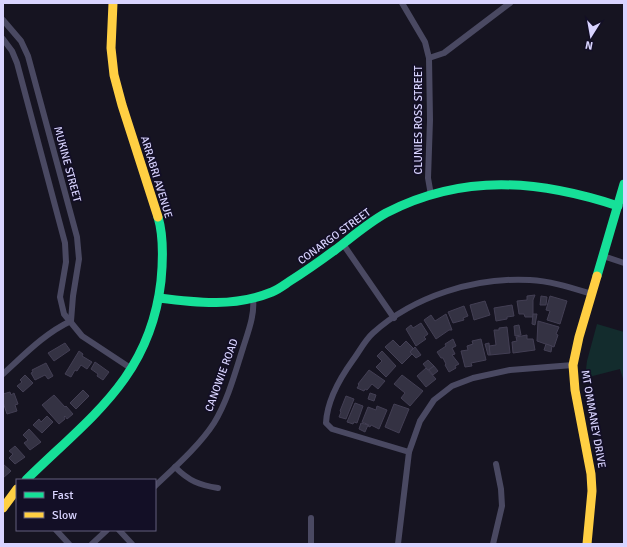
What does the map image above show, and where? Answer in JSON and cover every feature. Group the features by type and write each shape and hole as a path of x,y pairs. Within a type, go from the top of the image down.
{"street":[{"name":"ARRABRI AVENUE","path":"27,479 93,416 117,390 132,369 144,345 154,319 162,277 160,225 126,118 114,74 111,41 113,3"},
{"name":"CLUNIES ROSS STREET","path":"402,3 425,42 429,58 430,120 428,178 431,195"},
{"path":"429,58 444,53 510,3"},
{"name":"MUKINE STREET","path":"3,20 21,41 28,56 77,237 79,259 72,301 71,321"},
{"path":"3,39 12,50 17,63 63,235 66,258 60,297 63,312 71,321 76,330 85,339 132,369"},
{"name":"MT OMMANEY DRIVE","path":"587,544 592,491 591,474 575,390 573,366 579,337 624,184"},
{"name":"CONARGO STREET","path":"158,298 189,302 226,302 252,298 273,292 304,273 343,244 365,225 386,213 431,195 458,189 492,185 523,185 568,192 618,206"},
{"path":"343,244 394,318"},
{"path":"603,256 624,263"},
{"path":"409,452 332,429 326,423 326,412 338,385 348,366 372,334 394,318 434,296 482,282 531,280 556,284 592,294"},
{"name":"CANOWIE ROAD","path":"156,485 202,438 214,423 224,404 252,319 254,306 252,298"},
{"path":"3,374 26,353 71,321"},
{"path":"398,544 409,452 420,421 434,400 452,386 473,378 510,370 573,366"},
{"path":"493,544 502,506 501,489 496,464"},
{"path":"175,467 184,476 196,483 218,488"},
{"path":"3,508 16,490"},
{"path":"310,544 311,518"},
{"path":"57,531 69,544"},
{"path":"92,544 106,531"},
{"path":"120,531 132,544"}],"green space":[{"path":"597,324 624,332 624,382 620,369 585,378 587,361"}],"building":[{"path":"535,295 533,300 533,317 525,317 524,314 519,314 517,301 527,300 527,296"},
{"path":"541,296 547,297 546,305 540,305"},
{"path":"550,296 567,301 560,324 547,320 550,311 546,310"},
{"path":"485,301 490,315 474,320 470,305"},
{"path":"512,305 514,316 496,321 494,308"},
{"path":"464,306 468,316 463,318 464,320 453,323 448,312"},
{"path":"446,314 452,330 449,330 436,339 424,320 431,315 435,321"},
{"path":"533,314 537,314 535,325 532,324"},
{"path":"538,321 559,327 556,334 558,335 554,347 537,341"},
{"path":"421,323 428,334 424,337 426,339 416,346 406,329 411,325 413,328"},
{"path":"519,325 521,335 515,336 514,326"},
{"path":"507,327 510,353 490,355 489,346 496,345 494,330"},
{"path":"527,335 527,339 533,339 535,350 513,353 512,342 517,341 516,337"},
{"path":"453,339 456,346 452,348 455,354 452,355 459,364 455,366 456,368 449,372 443,358 441,358 437,352"},
{"path":"481,339 486,360 471,363 472,366 465,367 461,351 468,350 467,346 473,344 472,341"},
{"path":"393,340 400,347 406,341 413,348 410,352 412,354 402,364 385,347"},
{"path":"65,343 70,350 54,361 48,353"},
{"path":"489,343 490,355 488,355 485,344"},
{"path":"546,344 552,346 551,352 544,350"},
{"path":"415,347 421,355 416,358 410,352"},
{"path":"79,351 83,354 82,356 92,362 87,369 81,365 77,371 75,370 71,377 65,374"},
{"path":"382,351 396,366 386,377 376,367 382,361 377,356"},
{"path":"428,360 434,366 428,370 423,364"},
{"path":"95,362 109,372 103,380 91,369"},
{"path":"46,363 53,376 48,379 45,375 35,380 31,373 33,372 32,370"},
{"path":"434,366 438,371 433,375 429,370"},
{"path":"426,368 436,379 426,387 417,376"},
{"path":"369,370 385,381 378,389 372,384 367,390 365,389 364,391 357,388 359,385 358,384"},
{"path":"25,375 33,383 23,392 17,386 22,382 20,380"},
{"path":"402,375 423,391 410,406 401,398 405,393 394,384"},
{"path":"83,390 89,396 76,409 70,403"},
{"path":"10,392 11,395 14,393 18,404 15,405 17,411 7,414 3,402 3,394"},
{"path":"370,393 376,395 374,401 368,399"},
{"path":"54,395 73,414 67,419 65,416 65,419 59,424 42,405"},
{"path":"346,396 354,399 346,419 339,417"},
{"path":"355,403 363,406 357,423 354,422 353,424 347,422"},
{"path":"394,404 409,409 399,433 385,427"},
{"path":"377,406 387,410 379,429 371,425 370,427 362,422 368,407 376,410"},
{"path":"47,416 53,422 42,433 33,425 39,419 41,422"},
{"path":"361,423 368,425 365,432 359,429"},
{"path":"29,429 41,442 30,450 24,443 28,440 23,435"},
{"path":"15,446 25,457 15,464 9,458 13,454 9,451"},
{"path":"3,464 11,471 3,478"}],"traffic: fast":[{"path":"597,276 624,184"},
{"path":"159,298 202,302 230,302 258,297 272,292 313,266 379,217 415,200 444,191 472,186 530,186 559,190 618,206"},
{"path":"27,479 94,415 130,370 144,344 155,315 161,281 162,249 158,217"}],"traffic: slow":[{"path":"113,3 111,48 114,75 122,105 158,217"},
{"path":"587,544 592,491 591,474 575,390 573,365 579,337 597,276"},
{"path":"3,508 16,490"}]}
